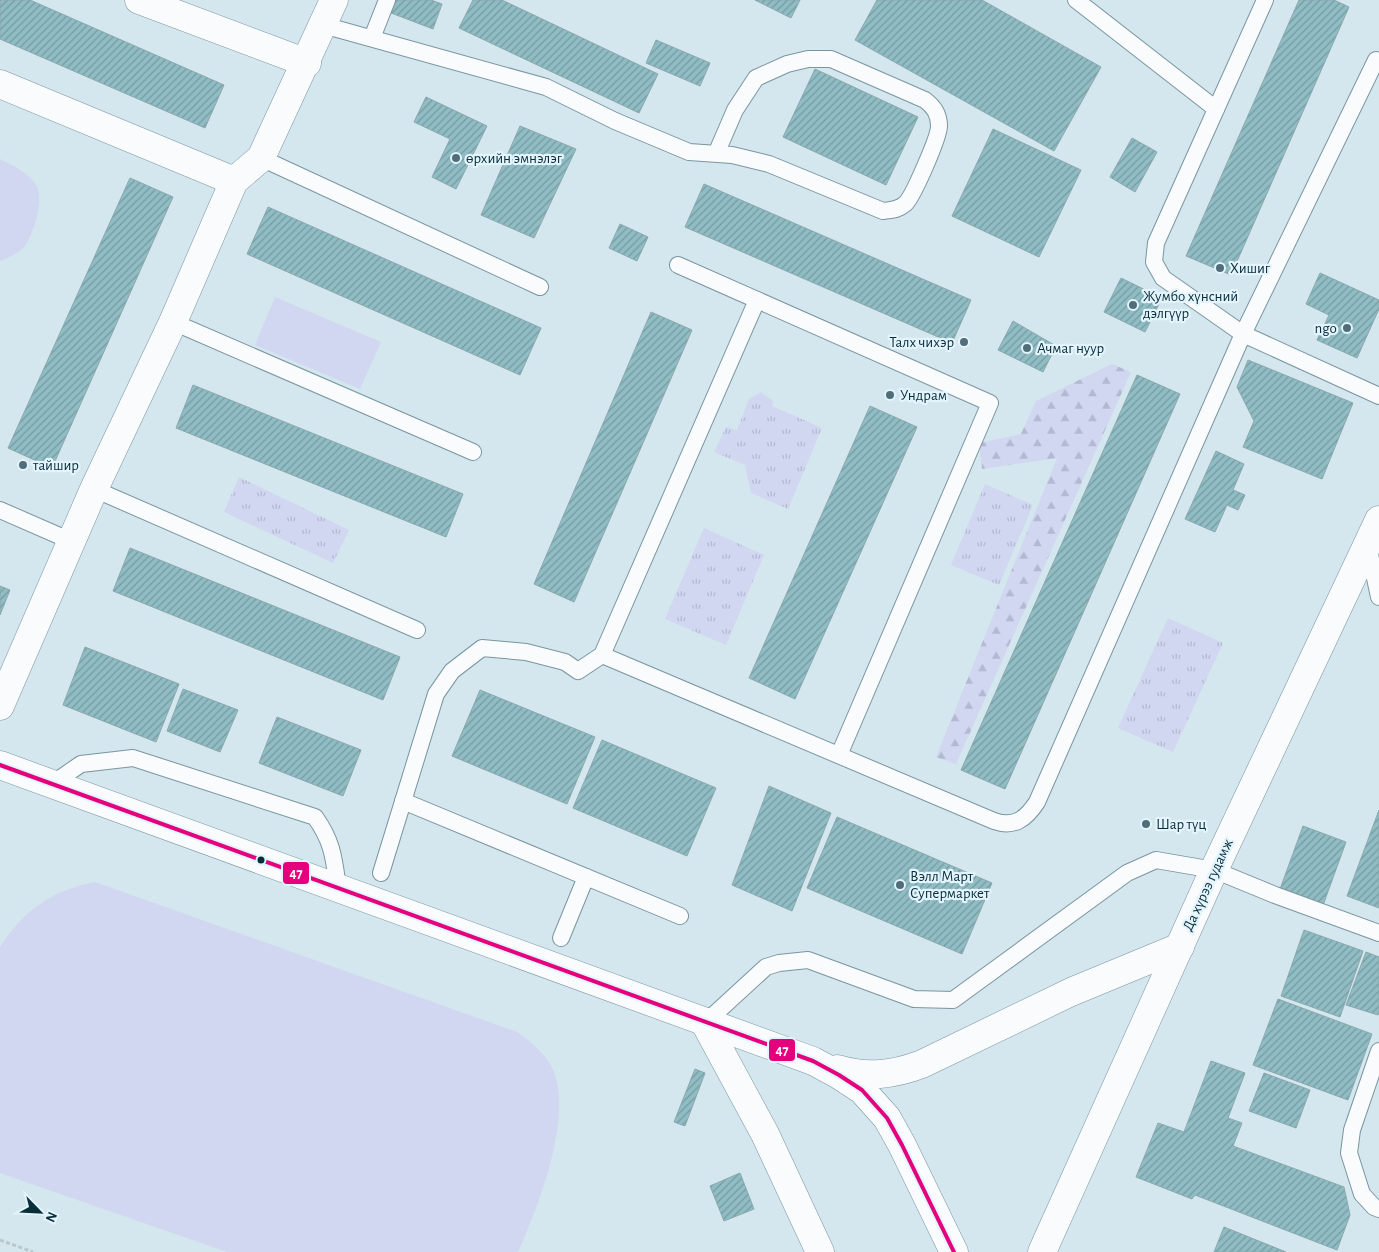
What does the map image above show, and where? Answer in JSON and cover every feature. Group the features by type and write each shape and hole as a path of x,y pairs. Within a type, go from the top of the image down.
{"main road":[{"path":"139,0 306,62"},
{"path":"0,706 94,489 173,322 234,181 261,158 334,0"},
{"path":"0,84 234,181"},
{"name":"Да хүрээ гудамж","path":"1042,1252 1214,870 1379,520"},
{"path":"0,766 705,1023 812,1061 858,1074 883,1075 907,1070 1071,992 1180,947"},
{"path":"705,1023 764,1134 820,1252"},
{"path":"812,1061 862,1090 887,1118 954,1252"}],"lane":[{"path":"372,38 387,0"},
{"path":"1076,0 1216,109"},
{"path":"1265,0 1156,243 1154,262 1163,278 1243,334 1379,396"},
{"path":"323,25 546,87 615,121 689,152 716,154 732,155 769,164 883,210 895,210 904,206 915,190 939,128 937,113 933,106 925,100 831,59 808,59 787,64 756,78 735,110 716,154"},
{"path":"602,655 1000,823 1019,822 1037,802 1243,334 1376,60 1379,62"},
{"path":"261,158 540,288"},
{"path":"678,265 990,403 838,755"},
{"path":"381,873 436,694 452,671 482,648 526,652 565,662 578,671 602,655 757,300"},
{"path":"173,322 473,452"},
{"path":"94,489 417,630"},
{"path":"0,510 71,541"},
{"path":"1368,545 1379,597"},
{"path":"52,784 81,764 133,758 315,817 326,833 334,856 338,888"},
{"path":"403,801 680,916"},
{"path":"705,1023 766,967 779,963 808,960 914,999 953,1000 1127,873 1156,860 1214,870 1275,895 1379,933"},
{"path":"560,938 586,877"},
{"path":"1379,1051 1352,1130 1349,1153 1362,1194 1374,1207 1379,1208"}],"path":[{"path":"0,1240 33,1252"}],"green space":[{"path":"0,159 21,170 34,182 39,193 39,201 34,227 24,247 16,254 0,261"},
{"path":"275,297 381,342 360,389 255,345"},
{"path":"1112,364 1131,372 956,764 936,757 1057,458 982,469 979,443 1021,434 1036,401"},
{"path":"761,392 773,401 772,406 822,428 788,509 751,493 745,465 714,452 726,427 737,430 749,399"},
{"path":"239,477 349,530 333,563 224,512"},
{"path":"985,484 1033,505 999,585 951,565"},
{"path":"704,528 764,555 726,645 665,619"},
{"path":"1168,618 1223,643 1173,752 1118,728"},
{"path":"95,882 517,1032 531,1042 550,1064 557,1083 559,1106 552,1158 535,1210 518,1252 227,1252 0,1173 0,947 19,922 40,904 65,891"}],"building":[{"path":"0,0 30,0 224,85 205,128 0,39"},
{"path":"390,0 431,0 442,4 433,29 386,11"},
{"path":"473,0 502,0 658,74 639,113 459,28"},
{"path":"755,0 800,0 791,18"},
{"path":"877,0 982,0 1101,67 1054,151 855,40"},
{"path":"1299,0 1334,0 1349,7 1231,275 1186,256"},
{"path":"656,40 710,63 700,86 646,63"},
{"path":"815,69 918,117 886,185 783,137"},
{"name":"өрхийн эмнэлэг","path":"426,97 487,126 456,189 432,177 450,139 414,122"},
{"path":"520,126 576,149 534,238 481,215"},
{"path":"993,129 1081,170 1039,257 952,216"},
{"path":"1132,138 1157,152 1135,192 1110,177"},
{"path":"130,178 173,197 52,468 8,448"},
{"path":"704,184 971,300 952,343 685,227"},
{"path":"268,207 541,328 520,375 247,254"},
{"path":"620,224 648,237 637,261 609,248"},
{"name":"ngo","path":"1320,273 1379,300 1379,309 1357,358 1317,340 1329,315 1306,304"},
{"name":"Жумбо хүнсний дэлгүүр","path":"1121,278 1162,298 1145,332 1104,312"},
{"path":"651,312 692,330 574,602 534,584"},
{"name":"Ачмаг нуур","path":"1013,321 1056,346 1043,372 998,350"},
{"path":"1248,360 1353,403 1322,479 1243,447 1254,421 1237,387"},
{"path":"1137,375 1180,394 1005,789 961,770"},
{"path":"193,385 463,494 446,537 176,428"},
{"path":"870,406 917,427 795,699 749,678"},
{"path":"1216,451 1244,464 1233,490 1245,495 1238,510 1227,505 1215,532 1185,519"},
{"path":"130,548 400,657 383,700 113,591"},
{"path":"0,586 10,590 0,615"},
{"path":"85,647 179,684 156,742 63,705"},
{"path":"183,689 238,710 220,752 167,731"},
{"path":"480,690 595,737 567,804 452,756"},
{"path":"277,717 361,750 343,796 259,763"},
{"path":"602,740 716,788 687,856 573,808"},
{"path":"769,786 831,813 792,911 732,885"},
{"path":"1379,810 1379,908 1347,896"},
{"name":"Вэлл Март Супермаркет","path":"837,817 992,883 962,954 807,888"},
{"path":"1303,826 1346,842 1322,908 1279,892"},
{"path":"1304,930 1363,951 1340,1017 1281,996"},
{"path":"1366,952 1379,957 1378,1015 1346,1005"},
{"path":"1278,999 1372,1034 1348,1100 1253,1065"},
{"path":"1211,1061 1245,1073 1228,1118 1242,1123 1233,1146 1344,1187 1350,1215 1337,1250 1195,1195 1192,1199 1136,1177 1158,1123 1184,1132"},
{"path":"695,1069 705,1073 685,1126 674,1122"},
{"path":"1264,1073 1310,1090 1296,1128 1249,1111"},
{"path":"740,1173 754,1209 724,1221 710,1186"},
{"path":"1224,1227 1286,1252 1214,1252"}],"transit line":[{"name":"47","path":"0,765 813,1061 862,1090 887,1118 954,1252"}],"place":[{"name":"өрхийн эмнэлэг","path":"456,158"},
{"name":"Хишиг","path":"1220,268"},
{"name":"Жумбо хүнсний дэлгүүр","path":"1133,305"},
{"name":"ngo","path":"1347,328"},
{"name":"Талх чихэр","path":"964,342"},
{"name":"Ачмаг нуур","path":"1027,348"},
{"name":"Ундрам","path":"890,395"},
{"name":"тайшир","path":"23,465"},
{"name":"Шар түц","path":"1146,824"},
{"name":"Вэлл Март Супермаркет","path":"900,885"}]}
